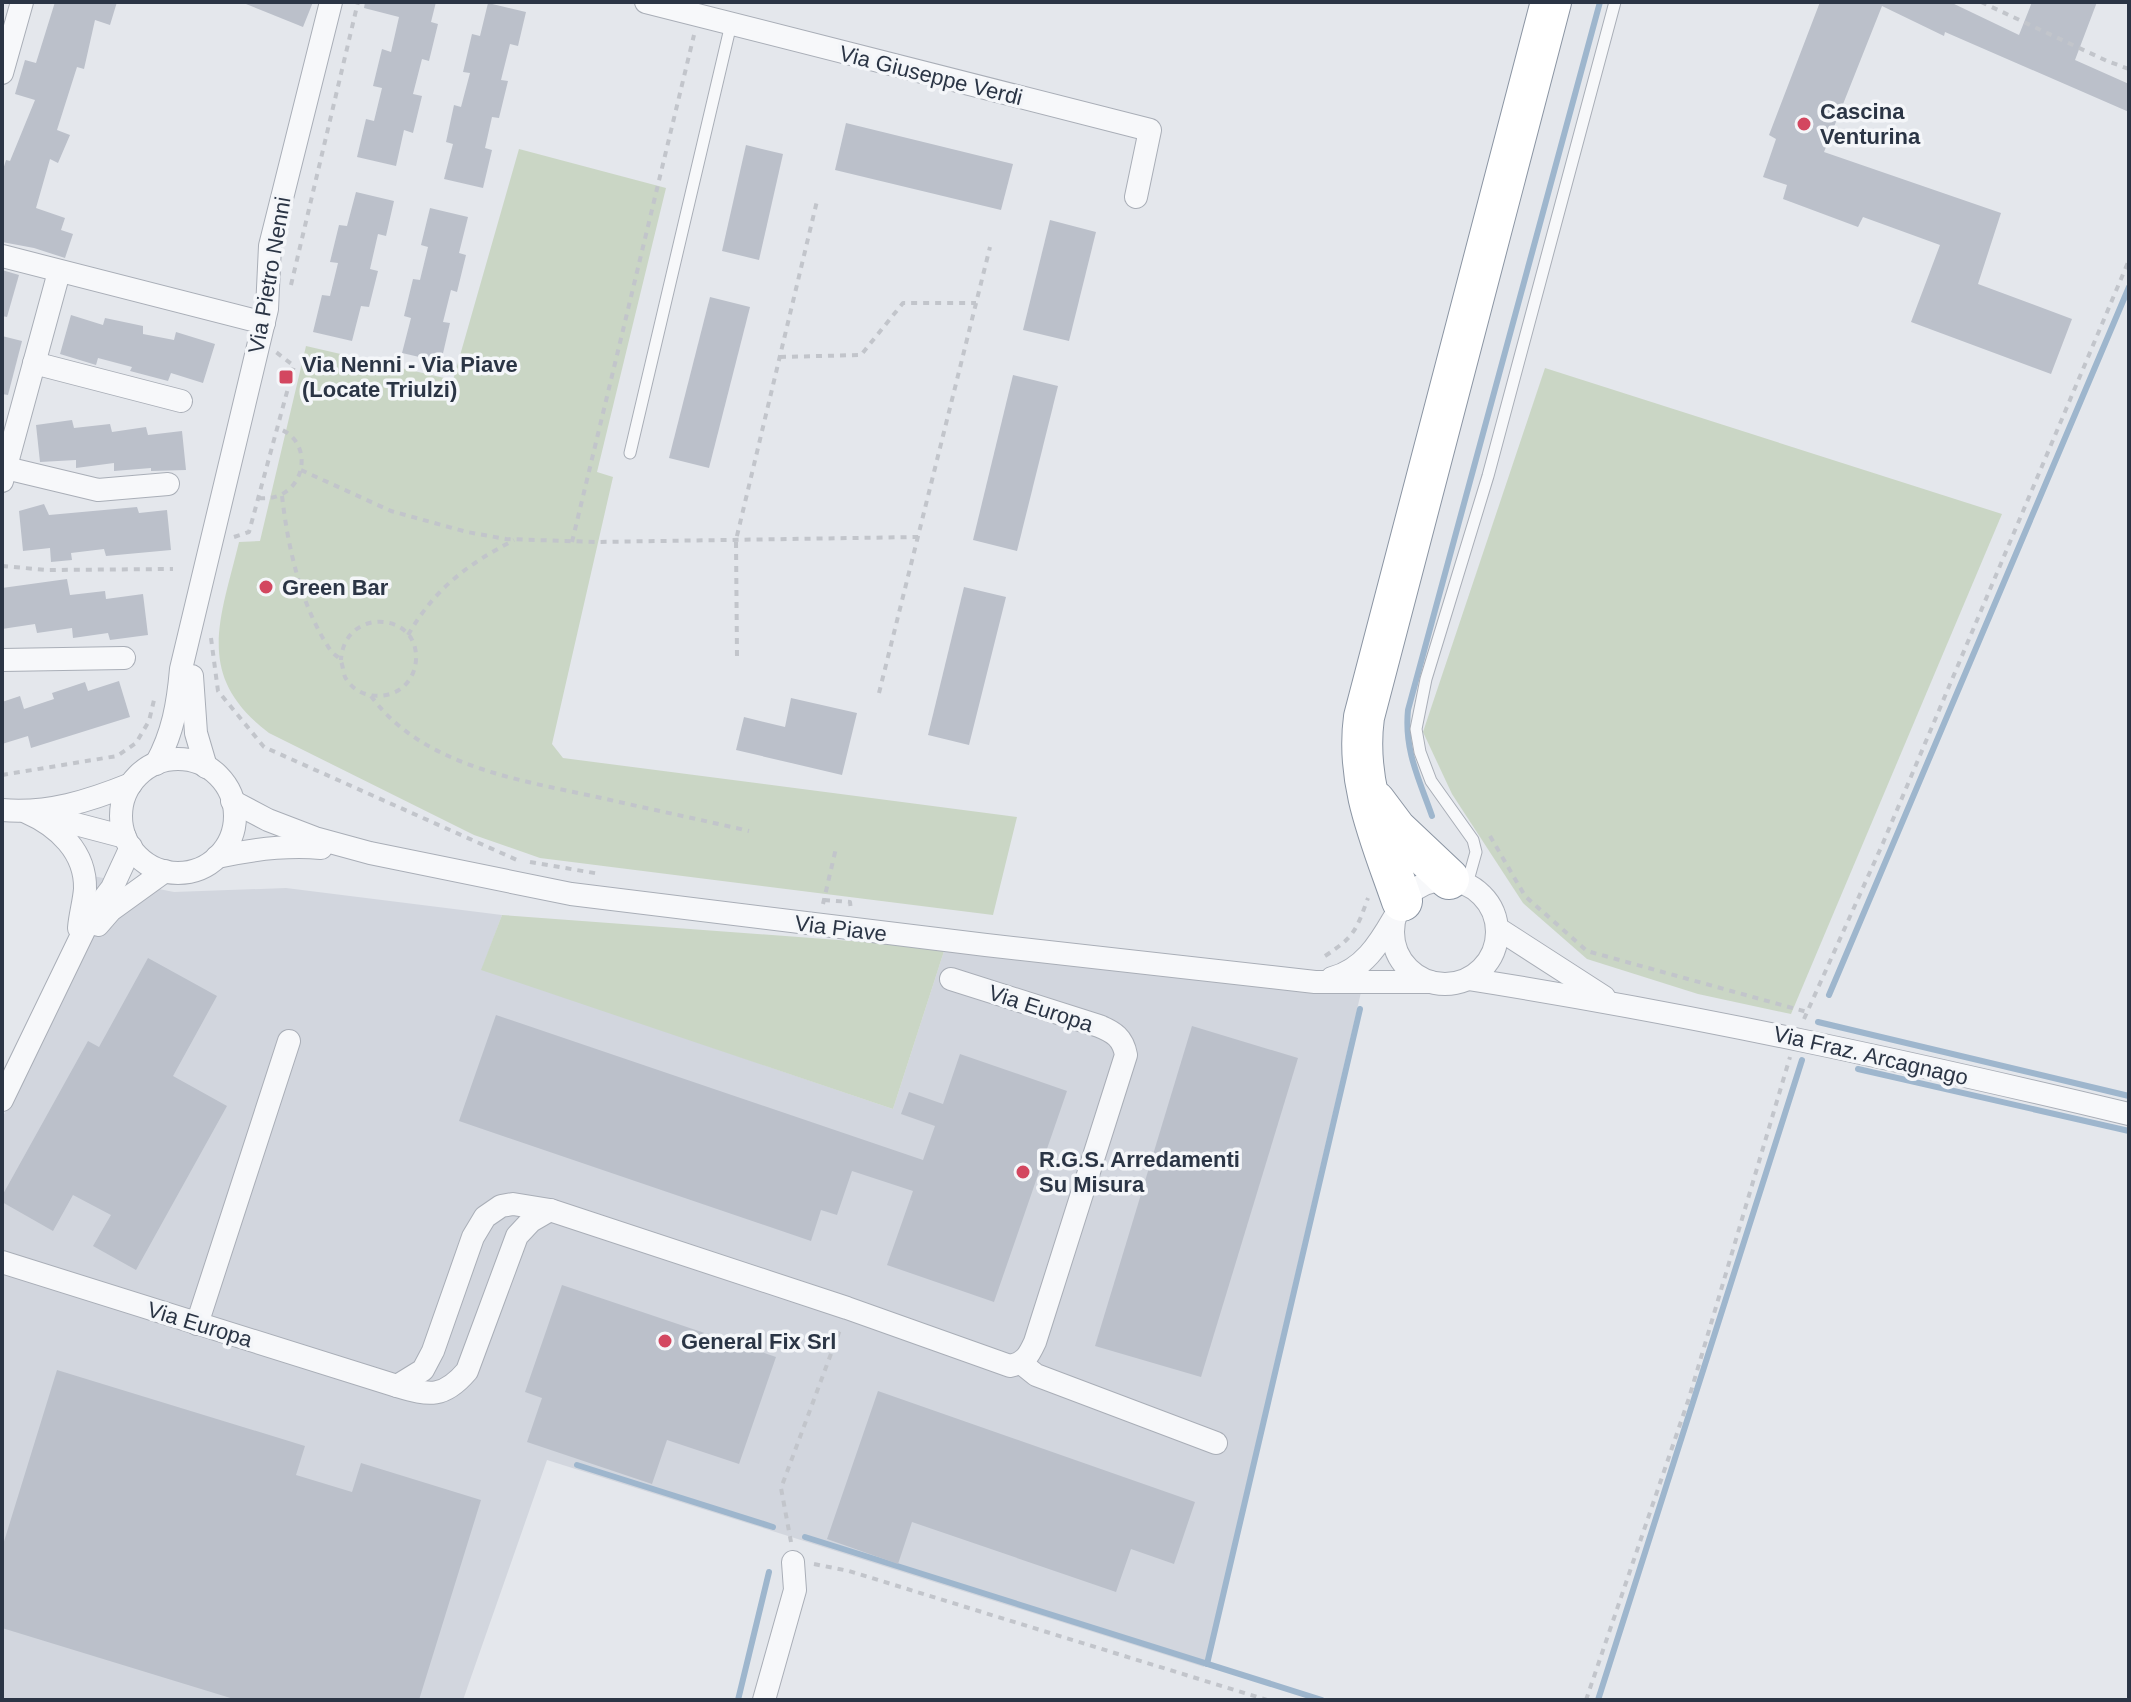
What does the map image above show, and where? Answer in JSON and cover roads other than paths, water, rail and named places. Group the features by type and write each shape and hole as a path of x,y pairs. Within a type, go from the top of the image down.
{"highway":[{"path":"1397,899 1365,788 1361,743 1364,717 1551,2"},
{"path":"1365,788 1396,829 1458,882"}],"street":[{"path":"2,73 22,2"},
{"name":"Via Pietro Nenni","path":"156,764 167,744 177,711 181,669 267,309 270,246 331,2"},
{"name":"Via Giuseppe Verdi","path":"646,2 1150,130 1136,197"},
{"path":"2,256 264,323"},
{"path":"59,272 4,474 98,490 168,484"},
{"path":"34,363 181,401"},
{"name":"Via Pietro Nenni","path":"198,595 192,657 193,699 196,733 206,767"},
{"path":"2,660 124,658"},
{"path":"2,1100 92,914 121,872 128,842 122,807 131,784 156,764 186,760 206,767"},
{"name":"Via Piave","path":"206,767 223,781 232,801 268,820 315,838 370,853 571,894 944,940 1430,982 1456,983 1468,979"},
{"path":"34,816 131,784"},
{"path":"217,857 233,829 232,801"},
{"path":"2,810 68,822 128,842 145,862 165,871 111,910 78,947"},
{"path":"34,816 69,843 83,862 85,890 78,947"},
{"name":"Via Piave","path":"165,871 183,873 196,870 217,857 291,845 370,853"},
{"path":"1458,882 1488,902 1497,928 1496,944 1490,958 1481,970 1468,979"},
{"name":"Via Piave","path":"1317,971 1341,976 1357,966 1370,954 1397,899 1423,884 1458,882"},
{"path":"1397,899 1392,933 1395,950 1403,964 1415,975 1430,982"},
{"path":"1497,928 1612,1002"},
{"name":"Via Europa","path":"951,979 1099,1026 1113,1032 1124,1043 1126,1055 1035,1342 1021,1363"},
{"name":"Via Fraz. Arcagnago","path":"1468,979 1612,1002 1796,1037 2129,1114"},
{"path":"197,1324 289,1041"},
{"path":"397,1386 423,1370 433,1351 473,1237 485,1217 501,1206 513,1204 550,1210 847,1308 1010,1366 1021,1363 1036,1375 1216,1443"},
{"name":"Via Europa","path":"2,1262 397,1386 422,1393 438,1393 454,1386 467,1371 517,1236 531,1221 550,1210"},
{"path":"764,1700 795,1590 793,1562"}],"lane":[{"path":"1458,882 1476,852 1473,840 1431,781 1420,752 1416,729 1426,679 1488,476 1615,2"},
{"path":"630,453 731,24"}],"waterway":[{"path":"1432,816 1410,751 1408,710 1600,2"},
{"path":"1829,995 2129,287"},
{"path":"1207,1664 1360,1009"},
{"path":"1818,1022 2129,1096"},
{"path":"1598,1700 1802,1060"},
{"path":"1858,1069 2129,1131"},
{"path":"577,1465 773,1527"},
{"path":"805,1537 1322,1700"},
{"path":"738,1700 769,1572"}],"place":[{"name":"Cascina Venturina","path":"1804,124"},
{"name":"Via Nenni - Via Piave (Locate Triulzi)","path":"286,377"},
{"name":"Green Bar","path":"266,587"},
{"name":"R.G.S. Arredamenti Su Misura","path":"1023,1172"},
{"name":"General Fix Srl","path":"665,1341"}]}
